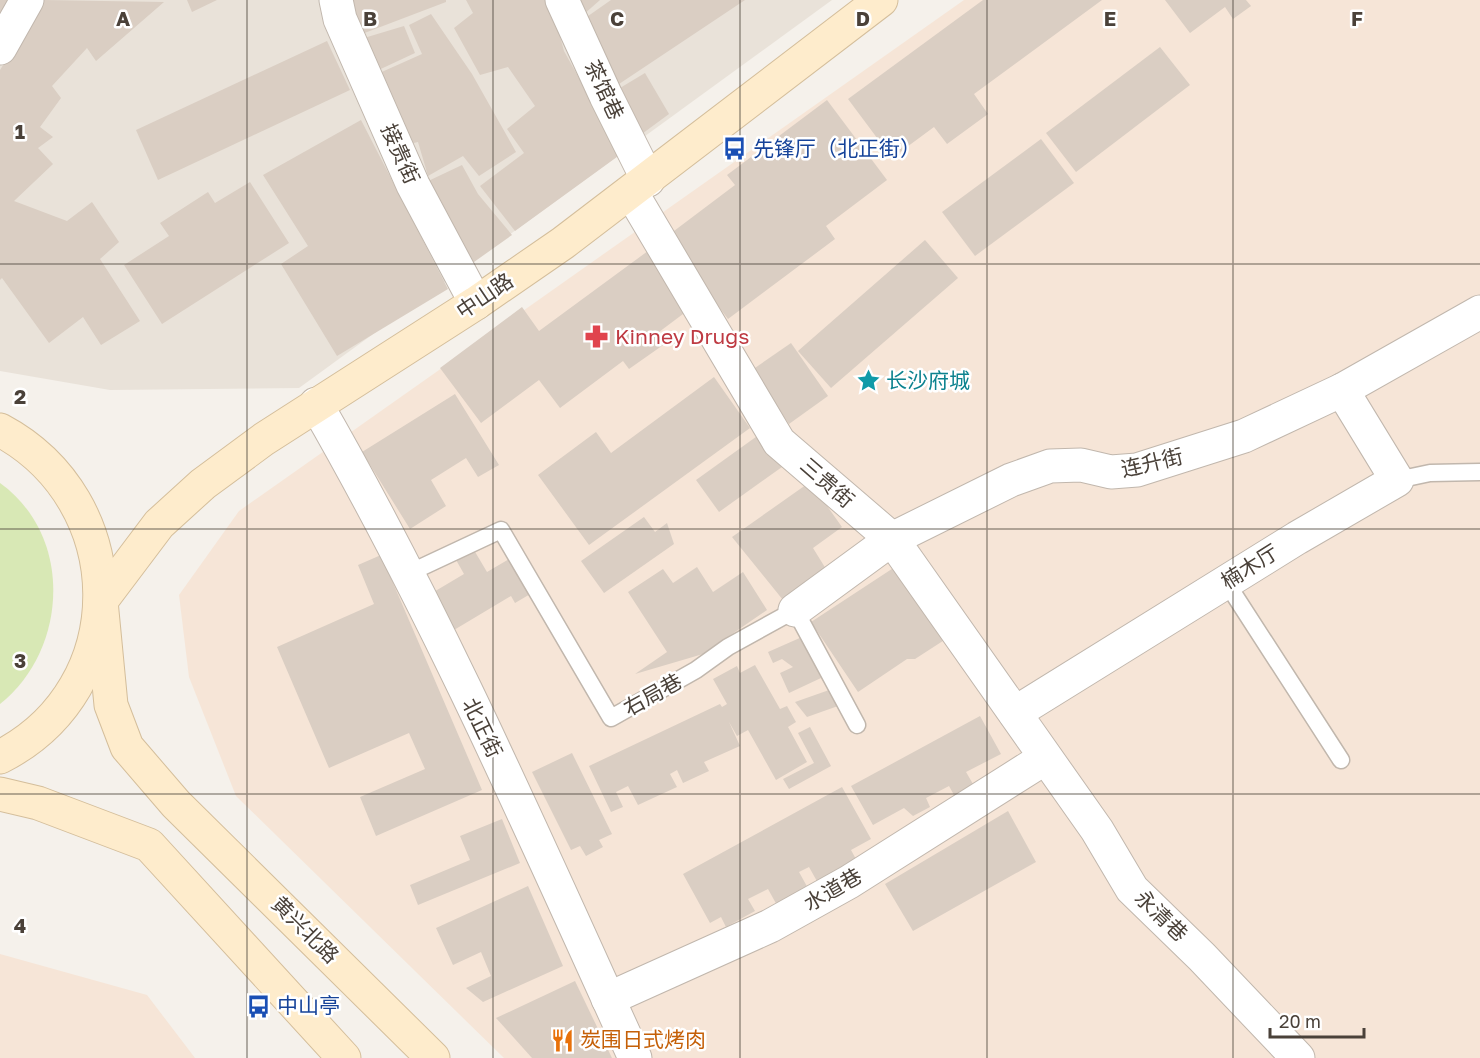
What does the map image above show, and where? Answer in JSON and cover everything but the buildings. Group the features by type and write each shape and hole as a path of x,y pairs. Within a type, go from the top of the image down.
{"main road":[{"name":"中山路","path":"101,601 141,546 181,502 264,439 476,303 639,186 881,0"},
{"path":"0,430 39,456 59,476 74,498 95,548 101,601 96,633 87,661 74,688 57,712 36,734 0,757"},
{"name":"黄兴北路","path":"101,601 106,673 111,705 127,747 176,804 433,1058"},
{"path":"0,794 38,803 149,845 344,1058"}],"street":[{"path":"0,48 27,0"},
{"name":"接贵街","path":"336,0 340,19 413,185 476,303"},
{"name":"茶馆巷","path":"562,0 639,186"},
{"name":"三贵街","path":"639,186 779,442 892,539 1045,758"},
{"name":"连升街","path":"795,610 892,539 1001,485 1050,466 1081,465 1111,472 1137,470 1244,436 1342,390 1480,312"},
{"path":"1342,390 1397,480"},
{"name":"北正街","path":"316,404 372,503 407,574 516,798 635,1058"},
{"name":"楠木厅","path":"1015,714 1226,582 1397,480"},
{"name":"水道巷","path":"608,999 770,926 849,882 1045,758"},
{"name":"永清巷","path":"1045,758 1097,830 1132,889 1202,957 1298,1058"}],"lane":[{"path":"1397,480 1431,473 1480,472"},
{"name":"右局巷","path":"407,574 501,530 611,718 696,670 728,647 795,610"},
{"path":"1226,582 1341,760"},
{"path":"795,610 857,725"}],"shaded area":[{"path":"0,0 832,0 299,388 110,390 0,371"},
{"path":"964,0 1480,0 1480,1058 504,1058 236,796 189,677 179,595 239,511"},
{"path":"0,954 147,995 195,1058 0,1058"}],"green space":[{"path":"0,483 24,505 41,532 50,562 53,593 49,624 39,654 23,681 0,704"}],"place":[{"name":"先锋厅（北正街）","path":"735,149"},
{"name":"Kinney Drugs","path":"597,337"},
{"name":"长沙府城","path":"868,381"},
{"name":"中山亭","path":"259,1006"},
{"name":"炭围日式烤肉","path":"562,1040"}]}
